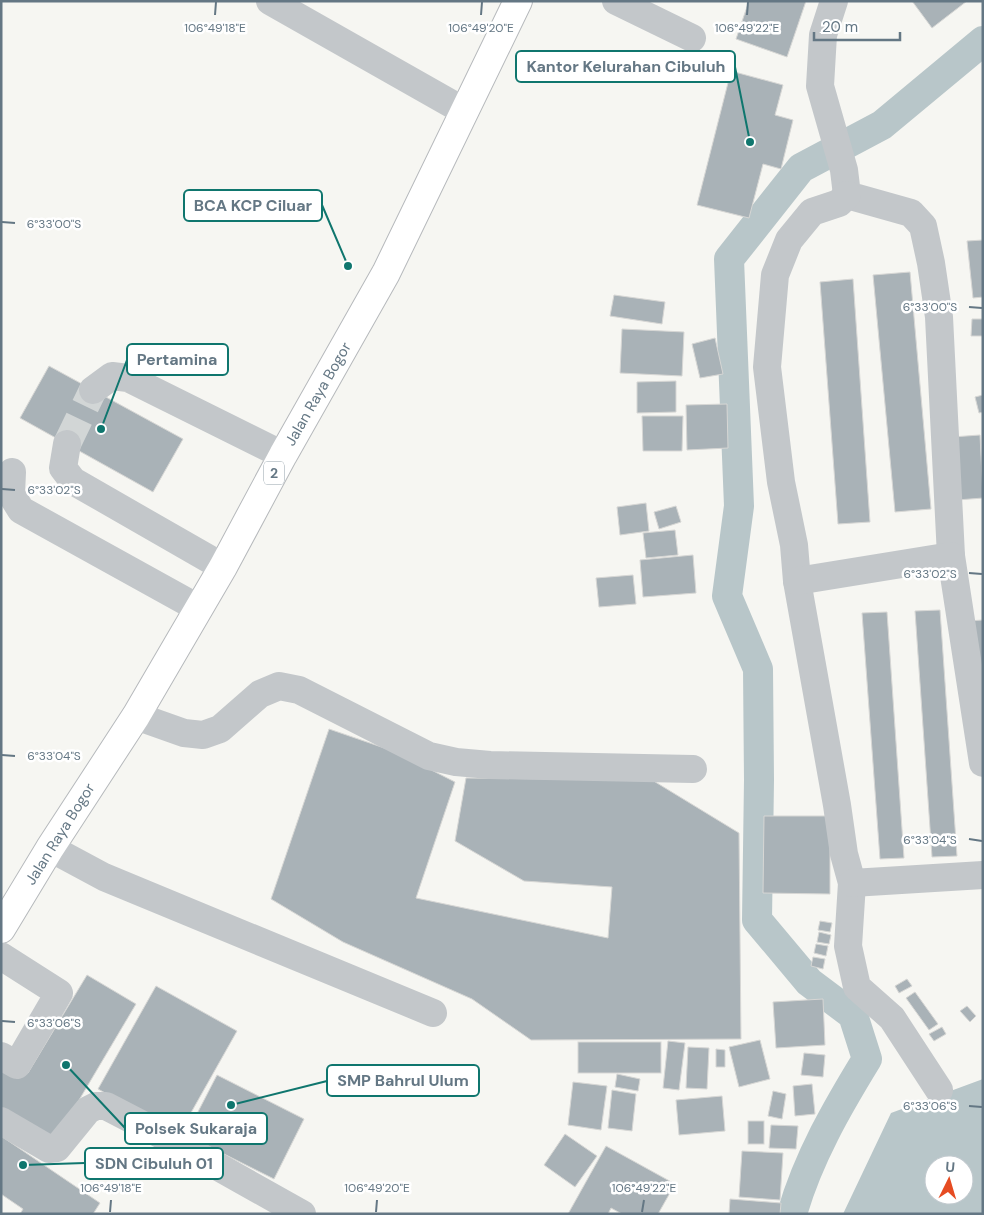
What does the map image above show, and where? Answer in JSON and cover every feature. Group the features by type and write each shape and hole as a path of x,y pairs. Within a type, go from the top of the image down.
{"highway":[{"name":"Jalan Raya Bogor","path":"1,929 50,848 136,716 223,567 283,455 386,273 518,1"}],"street":[{"path":"270,1 464,111"},
{"path":"616,1 692,38"},
{"path":"834,1 823,35 820,86 846,183 839,203 812,212 789,240 775,275 767,367 781,482 794,545 796,581 837,805 844,854 852,883 848,946 857,987 892,1018 939,1090"},
{"path":"846,183 911,213 923,226 939,317 951,556 983,763"},
{"path":"93,390 112,376 128,378 283,455"},
{"path":"67,444 64,468 73,481 223,567"},
{"path":"12,472 11,494 22,510 198,608"},
{"path":"796,581 951,556"},
{"path":"136,716 184,733 203,735 220,729 260,694 279,686 299,690 429,756 456,762 490,765 693,769"},
{"path":"50,848 104,877 433,1013"},
{"path":"852,883 983,875"},
{"path":"1,956 59,993 18,1065 1,1056"},
{"path":"1,1121 50,1149 57,1148 88,1110 96,1106 106,1106 302,1214"}],"shaded area":[{"path":"983,1079 983,1214 843,1214 891,1113"}],"building":[{"path":"749,1 806,1 787,57 736,39"},
{"path":"912,1 967,1 932,28"},
{"path":"731,71 783,85 775,115 793,120 781,169 763,164 749,218 697,205"},
{"path":"983,240 983,297 973,298 967,241"},
{"path":"910,272 931,509 895,512 873,275"},
{"path":"853,279 870,522 838,524 820,282"},
{"path":"614,295 665,302 662,324 610,316"},
{"path":"972,319 983,319 983,336 971,336"},
{"path":"622,329 684,332 682,376 620,373"},
{"path":"715,338 723,374 700,378 692,344"},
{"path":"49,366 183,439 153,492 20,418"},
{"path":"676,381 676,412 637,413 637,382"},
{"path":"983,395 983,412 979,413 975,397"},
{"path":"727,404 728,448 687,450 686,405"},
{"path":"642,416 683,416 682,451 643,451"},
{"path":"980,435 983,498 957,500 952,437"},
{"path":"646,503 649,531 620,535 617,507"},
{"path":"676,506 681,522 659,529 654,512"},
{"path":"675,530 678,555 646,558 643,533"},
{"path":"693,555 696,593 643,597 640,560"},
{"path":"633,575 636,604 599,607 596,578"},
{"path":"940,610 957,856 932,857 915,611"},
{"path":"887,612 904,858 880,859 862,613"},
{"path":"983,620 983,683 967,621"},
{"path":"329,729 396,752 455,782 416,898 608,938 612,887 524,881 455,841 466,778 652,780 739,833 741,1039 531,1040 472,999 343,942 271,899"},
{"path":"764,816 830,816 830,894 763,893"},
{"path":"820,921 832,923 830,932 818,930"},
{"path":"819,932 831,935 829,944 817,942"},
{"path":"816,944 828,946 826,956 814,953"},
{"path":"813,957 825,959 823,969 811,966"},
{"path":"87,975 136,1004 53,1144 1,1113 1,1057 28,1073"},
{"path":"907,979 912,986 899,993 895,986"},
{"path":"156,986 237,1031 179,1134 98,1089"},
{"path":"915,992 938,1024 929,1030 906,998"},
{"path":"823,999 825,1045 776,1048 773,1002"},
{"path":"967,1006 976,1016 970,1022 960,1011"},
{"path":"942,1027 946,1034 934,1041 929,1034"},
{"path":"760,1040 770,1079 739,1087 729,1047"},
{"path":"668,1041 685,1043 679,1090 663,1088"},
{"path":"578,1042 661,1042 661,1073 578,1073"},
{"path":"688,1047 709,1048 707,1089 686,1088"},
{"path":"716,1049 725,1050 725,1067 716,1067"},
{"path":"804,1053 825,1055 823,1077 801,1075"},
{"path":"617,1074 640,1079 638,1091 615,1087"},
{"path":"217,1075 304,1119 274,1179 186,1135"},
{"path":"573,1082 607,1086 601,1130 568,1125"},
{"path":"812,1084 815,1114 795,1116 793,1086"},
{"path":"612,1090 636,1094 632,1131 608,1128"},
{"path":"773,1091 786,1094 782,1119 768,1116"},
{"path":"722,1096 725,1131 679,1135 676,1100"},
{"path":"748,1121 764,1121 764,1144 748,1144"},
{"path":"771,1125 798,1126 796,1149 769,1148"},
{"path":"565,1134 597,1156 575,1187 544,1165"},
{"path":"1,1136 100,1203 93,1214 20,1214 23,1209 1,1194"},
{"path":"606,1146 675,1184 658,1214 622,1214 611,1208 608,1214 568,1214"},
{"path":"742,1151 783,1153 780,1200 739,1197"},
{"path":"730,1199 781,1203 780,1214 729,1214"}],"waterway":[{"path":"792,1214 815,1153 834,1115 867,1059 853,1015 809,982 757,920 758,669 727,596 739,506 729,259 801,168 882,125 983,41"}],"tunnel":[{"path":"67,444 93,390"}],"place":[{"name":"Kantor Kelurahan Cibuluh","path":"750,142"},
{"name":"BCA KCP Ciluar","path":"348,266"},
{"name":"Pertamina","path":"101,429"},
{"name":"Polsek Sukaraja","path":"66,1065"},
{"name":"SMP Bahrul Ulum","path":"231,1105"},
{"name":"SDN Cibuluh 01","path":"23,1165"}]}
